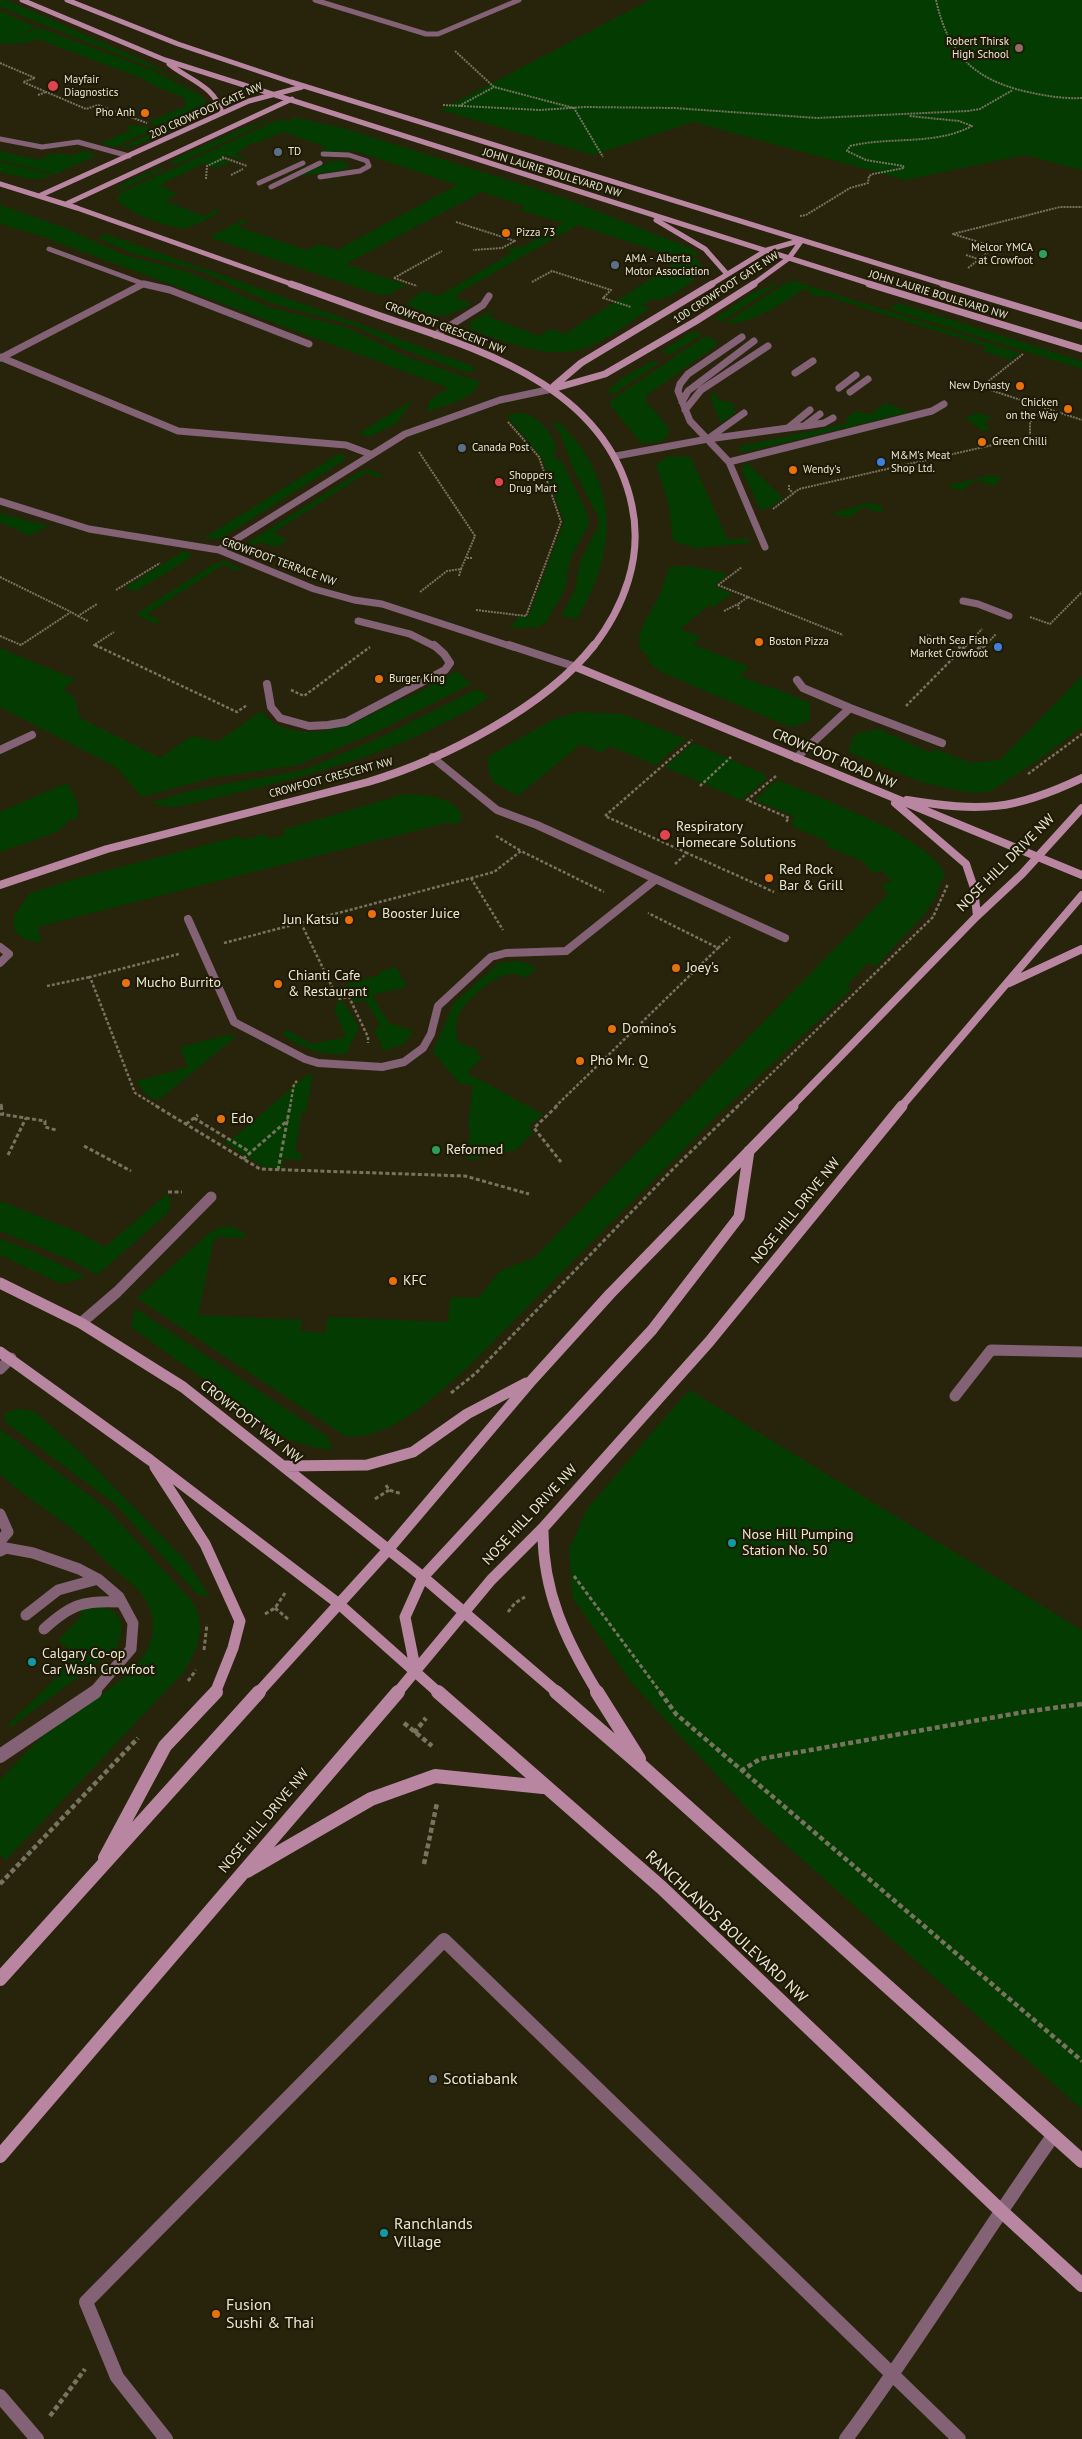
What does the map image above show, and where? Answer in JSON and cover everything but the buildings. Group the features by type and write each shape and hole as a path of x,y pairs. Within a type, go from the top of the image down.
{"street":[{"name":"JOHN LAURIE BOULEVARD NW","path":"22,0 165,60 641,212 1082,349"},
{"name":"JOHN LAURIE BOULEVARD NW","path":"67,0 190,49 304,87 1082,326"},
{"path":"315,0 426,34 438,34 519,0"},
{"path":"165,60 212,93 220,102 222,113"},
{"name":"200 CROWFOOT GATE NW","path":"41,196 222,113 269,94 304,87"},
{"name":"200 CROWFOOT GATE NW","path":"66,204 290,100 304,87"},
{"path":"0,139 42,147 78,142 129,156"},
{"path":"271,187 323,159 341,155 363,159 369,166 364,170 320,177"},
{"path":"259,184 303,163"},
{"name":"CROWFOOT CRESCENT NW","path":"0,184 66,204 435,335 506,363 552,389 576,408 616,456 633,495 636,523 635,550 629,588 596,643 576,667 531,701 477,734 432,757 392,774 88,854 0,885"},
{"path":"641,212 706,250 721,262 728,274"},
{"name":"100 CROWFOOT GATE NW","path":"552,389 581,363 766,250 802,240"},
{"name":"100 CROWFOOT GATE NW","path":"552,389 605,374 696,321 774,271 789,258 802,240"},
{"path":"50,250 144,284 170,290 309,344"},
{"path":"0,358 144,284"},
{"path":"435,335 483,306 489,296"},
{"path":"742,337 688,374 680,384 678,391 690,421 728,462 765,547"},
{"path":"682,402 688,391 754,341"},
{"path":"686,410 701,390 768,346"},
{"path":"0,358 178,431 346,445 370,454"},
{"path":"795,373 813,360"},
{"path":"839,388 856,375"},
{"path":"850,392 868,379"},
{"path":"219,550 370,454 405,434 500,400 552,389"},
{"path":"728,462 932,411 944,404"},
{"path":"788,428 810,410"},
{"path":"708,439 744,413"},
{"path":"804,426 820,414"},
{"path":"616,456 708,439 824,423 833,418"},
{"name":"CROWFOOT TERRACE NW","path":"0,501 89,529 219,550 314,589 354,600 382,604 576,667"},
{"path":"963,601 978,604 1009,616"},
{"path":"267,684 271,707 280,718 309,726 328,725 346,722 418,686 445,670 450,663 447,656 426,641 358,621"},
{"name":"CROWFOOT ROAD NW","path":"576,667 889,798 1082,875"},
{"path":"798,680 803,688 942,743"},
{"path":"796,758 850,708"},
{"path":"0,750 32,735"},
{"path":"432,757 497,810 537,825 785,938"},
{"path":"889,798 947,806 991,808 1017,804 1045,796 1082,778"},
{"path":"889,798 966,864 974,888 976,916"},
{"name":"NOSE HILL DRIVE NW","path":"0,1979 98,1873 387,1551 532,1380 610,1294 976,916 1037,857 1082,808"},
{"path":"188,919 234,1022 304,1059 318,1063 382,1067 404,1062 424,1048 431,1034 438,1006 491,957 506,953 566,951 655,880"},
{"name":"NOSE HILL DRIVE NW","path":"0,2156 371,1722 416,1672 491,1580 543,1528 709,1342 1082,894"},
{"path":"0,947 9,954 0,963"},
{"path":"1006,984 1082,949"},
{"path":"416,1672 406,1617 423,1577 652,1330 739,1217 749,1151"},
{"path":"81,1323 117,1292 210,1197"},
{"name":"CROWFOOT WAY NW","path":"0,1283 81,1323 183,1387 387,1551 423,1577 464,1613"},
{"path":"955,1396 991,1350 1082,1352"},
{"path":"0,1352 150,1460 339,1604"},
{"path":"0,1369 10,1358"},
{"path":"283,1466 367,1465 413,1452 466,1414 532,1380"},
{"path":"98,1873 165,1746 216,1692 240,1621 205,1544 150,1460"},
{"path":"0,1514 4,1517 8,1532 0,1541"},
{"path":"543,1528 543,1559 546,1574 570,1643 644,1768"},
{"path":"0,1551 6,1548 33,1552 79,1569 98,1579 119,1597 132,1624 131,1649 98,1690 0,1756"},
{"path":"26,1615 46,1595 72,1583 98,1579"},
{"path":"44,1629 66,1609 80,1602 94,1600 121,1602"},
{"name":"RANCHLANDS BOULEVARD NW","path":"339,1604 544,1787 662,1888 1000,2210 1082,2285"},
{"path":"464,1613 644,1768 1082,2161"},
{"path":"240,1876 370,1799 435,1776 544,1787"},
{"path":"166,2439 117,2377 86,2302 444,1940 959,2439"},
{"path":"846,2439 894,2374 1000,2210 1053,2136"},
{"path":"0,2396 36,2438"}],"path":[{"path":"936,0 945,33 968,66 979,75 1013,90 1045,96 1082,98"},
{"path":"454,50 494,87 574,108 605,162"},
{"path":"0,63 35,78 23,82 86,109 98,105 147,123"},
{"path":"458,106 494,87"},
{"path":"440,105 540,110 674,108 797,118 898,115 980,109 1013,90"},
{"path":"38,95 46,92"},
{"path":"797,217 806,216 850,188 868,183 869,176 873,174 904,168 903,166 867,161 853,156 847,151 850,146 875,142 934,138 960,133 972,126 959,121 898,115"},
{"path":"206,179 207,166 224,158"},
{"path":"231,175 248,166"},
{"path":"964,271 996,247 953,234 1008,217 1025,216 1070,204 1082,207"},
{"path":"456,222 515,241 502,248 473,250"},
{"path":"417,286 394,278 442,251"},
{"path":"966,256 979,260"},
{"path":"532,282 552,270 611,290 603,298 634,308"},
{"path":"981,387 1024,353"},
{"path":"968,383 1082,420"},
{"path":"750,512 772,510 799,489 1019,439 1033,439 1030,436 1030,422 1046,408"},
{"path":"468,609 526,616 561,522 540,457 508,421"},
{"path":"413,450 419,450 475,536 459,576"},
{"path":"812,481 818,485"},
{"path":"790,485 789,489 793,493"},
{"path":"466,558 472,558"},
{"path":"742,567 718,585 843,635"},
{"path":"415,597 447,571 468,568"},
{"path":"0,577 64,607 88,622"},
{"path":"1026,615 1050,624 1082,592"},
{"path":"724,611 748,597"},
{"path":"78,616 97,604"},
{"path":"738,604 739,610"},
{"path":"0,636 21,645 71,612"},
{"path":"904,709 981,628 987,631"},
{"path":"114,632 94,644 237,712 251,702"},
{"path":"926,635 938,639"},
{"path":"284,688 304,696 377,642"},
{"path":"974,657 974,653 983,643 987,643"},
{"path":"958,647 974,653"},
{"path":"978,649 983,648"},
{"path":"183,694 189,690"},
{"path":"1028,774 1082,734"},
{"path":"692,740 605,816 774,892"},
{"path":"700,786 731,757"},
{"path":"776,776 747,800 789,818 786,822"},
{"path":"493,834 521,851 718,948 534,1128 561,1162"},
{"path":"47,986 202,949 494,872 521,851"},
{"path":"674,865 687,853"},
{"path":"471,878 504,932 534,953"},
{"path":"447,1396 476,1373 673,1169 933,917 945,895 950,878"},
{"path":"301,923 338,1000 349,996 368,1037 367,1067"},
{"path":"90,976 135,1093 260,1169 465,1176 529,1194"},
{"path":"278,1170 294,1084 318,1063"},
{"path":"1,1104 1,1114 45,1121 45,1127 56,1130"},
{"path":"186,1124 198,1115"},
{"path":"8,1155 26,1118"},
{"path":"194,1118 250,1152"},
{"path":"243,1159 288,1119"},
{"path":"84,1146 131,1171"},
{"path":"375,1499 389,1490 402,1494"},
{"path":"574,1576 676,1714 1082,2061"},
{"path":"265,1614 275,1608 287,1591"},
{"path":"508,1612 515,1603 525,1598"},
{"path":"275,1608 288,1619"},
{"path":"202,1657 207,1624"},
{"path":"184,1686 200,1665"},
{"path":"741,1771 760,1759 1024,1712 1082,1704"},
{"path":"400,1718 414,1733 432,1746"},
{"path":"414,1733 426,1718"},
{"path":"0,1884 140,1736"},
{"path":"424,1864 438,1800"},
{"path":"36,2438 103,2344"}],"green space":[{"path":"0,0 6,0 147,62 203,92 165,73 22,16 0,6"},
{"path":"650,0 1082,0 1082,170 1025,155 905,180 693,122 593,155 441,110"},
{"path":"0,11 37,27 12,38 40,28 151,70 200,95 205,100 206,106 159,127 148,122 186,106 185,98 152,85 144,79 37,39 28,43 0,44"},
{"path":"211,107 193,121 168,134 119,148"},
{"path":"293,117 343,128 559,196 690,248 699,255 694,257 704,268 688,285 673,295 658,300 652,299 642,305 650,308 599,342 576,351 545,352 514,345 469,329 470,322 493,310 495,311 487,316 539,336 550,329 565,334 663,271 666,272 671,265 671,261 659,252 578,225 462,291 455,297 472,304 453,313 439,316 407,305 411,299 424,291 439,296 513,252 504,249 525,246 563,223 520,210 525,206 482,192 346,264 406,285 390,294 380,295 211,238 215,234 245,219 248,221 238,227 306,250 319,244 337,250 457,185 355,151 322,152 321,150 326,147 283,132 257,143 248,144 248,147 235,154 248,161 226,156 219,160 233,162 214,168 203,164 160,185 177,194 165,201 204,216 216,210 221,211 197,224 182,228 156,222 135,213 119,202 116,197 120,197 120,193 278,120 290,121"},
{"path":"273,119 177,164 170,161 241,129"},
{"path":"132,125 156,128 115,147 100,144 131,130 127,127"},
{"path":"0,151 40,160 51,155 62,154 71,156 83,151 97,155 56,174 0,160"},
{"path":"332,161 343,161 350,166 340,171 298,176"},
{"path":"0,162 53,175 33,179 0,172"},
{"path":"160,168 165,169 114,192 127,181"},
{"path":"0,205 63,227 124,255 188,272 268,307 345,327 407,357 480,382 464,398 427,412 430,400 449,388 41,236 0,224"},
{"path":"106,234 360,324 477,368 468,373 405,350 352,325 271,303 198,270 131,253 98,238"},
{"path":"783,281 721,322 716,318 752,293"},
{"path":"797,281 1020,353 1010,360 986,352 983,350 985,347 981,345 826,296 810,296 813,292 804,289 755,317 745,321 726,323 786,283"},
{"path":"898,303 1082,361 1082,369 890,309"},
{"path":"691,332 703,334 670,355 661,352"},
{"path":"706,336 717,341 716,346 647,395 646,401 668,427 669,435 661,442 642,444 610,405 610,401"},
{"path":"653,361 659,363 614,394 607,391 622,378"},
{"path":"716,393 719,394 715,398 736,405 732,409 738,411 721,423 710,397"},
{"path":"413,400 396,424 369,437 359,433"},
{"path":"885,403 910,412 746,452 738,450 741,446 845,424 848,420 845,419 856,411 870,415"},
{"path":"970,411 991,417 984,424 991,429 982,431 965,417 975,415"},
{"path":"523,413 541,423 553,439 557,451 553,452 556,460 561,460 587,513 589,524 573,553 568,568 566,587 547,621 539,627 511,628 518,617 528,617 564,522 542,458 506,415"},
{"path":"559,422 579,445 593,468 603,492 607,517 606,542 600,567 591,593 577,619 561,616 575,591 580,562 598,527 599,519 573,468 560,433 553,424"},
{"path":"340,453 346,457 343,461 223,537 217,539 204,538"},
{"path":"682,456 691,458 728,540 749,538 749,543 696,548 673,541 669,506 656,465 666,457"},
{"path":"746,462 783,498 770,508 760,509 742,470"},
{"path":"370,470 379,473 383,479 366,473 273,533 286,539 286,541 276,547 260,542 253,546 267,554 262,555 246,547 251,541 361,471"},
{"path":"992,475 1001,478 994,486 976,480 961,491 946,486"},
{"path":"869,503 882,506 883,510 880,513 864,507 848,518 832,513"},
{"path":"0,513 48,526 30,536 0,522"},
{"path":"184,551 191,554 190,558 137,591 124,588"},
{"path":"226,561 242,569 238,571 223,565 147,614 160,620 157,624 138,616 139,612 214,564"},
{"path":"689,566 728,574 714,586 732,593 714,607 709,605 680,629 701,637 693,644 749,667 740,676 810,703 810,720 794,727 788,726 663,673 648,662 649,660 645,652 640,650 641,630 660,594 669,567"},
{"path":"0,648 76,680 63,689 75,698 80,718 160,758 192,736 218,742 261,711 275,724 292,730 324,731 354,722 399,700 408,698 457,671 471,684 381,730 298,765 211,778 142,797 116,767 0,707"},
{"path":"1082,676 1082,727 1036,762 989,792 971,793 921,782 848,752 855,734 878,729 931,753 936,749 970,763 1000,760"},
{"path":"477,689 489,697 436,727 346,763 253,789 190,804 172,807 150,803 193,790 299,771 383,736"},
{"path":"579,712 622,714 686,739 656,765 609,746 602,753 581,744 518,796 493,782 488,769 488,757 552,720"},
{"path":"693,743 766,775 766,780 741,800 665,767"},
{"path":"780,781 872,820 919,847 936,861 946,876 942,879 935,898 924,915 876,966 868,963 846,986 852,989 720,1113 466,1369 425,1404 410,1415 379,1432 362,1436 345,1436 137,1298 207,1235 225,1226 239,1230 244,1233 246,1238 218,1237 214,1240 198,1315 302,1320 300,1331 325,1333 328,1317 448,1322 451,1297 478,1298 500,1271 534,1258 888,894 881,885 892,882 883,871 872,873 864,862 826,846 829,842 793,827 795,825 790,823 795,817 755,800 773,783"},
{"path":"67,783 77,805 77,819 71,819 57,832 0,852 0,812"},
{"path":"404,794 437,797 451,803 462,815 461,821 453,826 450,822 37,927 42,943 23,939 14,929 14,916 30,893 79,878 240,836 242,840 266,834 268,839 285,835 283,830"},
{"path":"519,961 537,968 526,978 516,974 507,975 499,977 482,988 467,1003 458,1017 457,1034 459,1043 479,1050 476,1054 483,1057 467,1073 543,1114 528,1128 534,1132 516,1150 468,1160 470,1127 468,1126 473,1085 460,1084 433,1052 454,1003 499,963"},
{"path":"396,967 407,987 372,995 389,1023 413,1031 405,1043 384,1051 374,1029 381,1026 365,1000 354,1002 346,984 380,975 379,972"},
{"path":"343,1001 359,1027 346,1054 312,1050 282,1035 287,1030 312,1044 346,1037 334,1008 337,1006 335,1003"},
{"path":"226,1035 237,1036 160,1099 152,1098 146,1094 137,1081 188,1067 180,1047"},
{"path":"313,1074 306,1112 302,1112 295,1152 302,1153 301,1160 284,1159 282,1168 264,1167 224,1142 230,1141 306,1076"},
{"path":"166,1195 171,1199 170,1209 167,1214 97,1275 73,1261 0,1231 0,1201 73,1230 105,1247"},
{"path":"0,1239 30,1250 86,1277 62,1284 0,1255"},
{"path":"135,1308 328,1437 332,1450 312,1447 287,1439 131,1327"},
{"path":"689,1390 1082,1630 1082,2109 756,1818 631,1682 573,1598 569,1550 587,1509"},
{"path":"19,1409 34,1411 80,1452 186,1561 210,1596 198,1595 115,1504 5,1422 5,1413"},
{"path":"0,1429 106,1508 190,1599 196,1608 200,1627 197,1646 183,1673 6,1860 0,1855 0,1780 49,1730 125,1677 139,1662 149,1645 153,1627 149,1607 134,1585 113,1568 74,1530 0,1474"},
{"path":"102,1606 115,1613 121,1624 121,1637 115,1650 11,1727 8,1725 59,1675 55,1671 74,1653 58,1640 83,1615 78,1611 85,1607"}],"place":[{"name":"Robert Thirsk High School","path":"1019,48"},
{"name":"Mayfair Diagnostics","path":"53,86"},
{"name":"Pho Anh","path":"145,113"},
{"name":"TD","path":"278,152"},
{"name":"Pizza 73","path":"506,233"},
{"name":"Melcor YMCA at Crowfoot","path":"1043,254"},
{"name":"AMA - Alberta Motor Association","path":"615,265"},
{"name":"New Dynasty","path":"1020,386"},
{"name":"Chicken on the Way","path":"1068,409"},
{"name":"Green Chilli","path":"982,442"},
{"name":"Canada Post","path":"462,448"},
{"name":"M&M's Meat Shop Ltd.","path":"881,462"},
{"name":"Wendy's","path":"793,470"},
{"name":"Shoppers Drug Mart","path":"499,482"},
{"name":"Boston Pizza","path":"759,642"},
{"name":"North Sea Fish Market Crowfoot","path":"998,647"},
{"name":"Burger King","path":"379,679"},
{"name":"Respiratory Homecare Solutions","path":"665,835"},
{"name":"Red Rock Bar & Grill","path":"769,878"},
{"name":"Booster Juice","path":"372,914"},
{"name":"Jun Katsu","path":"349,920"},
{"name":"Joey's","path":"676,968"},
{"name":"Mucho Burrito","path":"126,983"},
{"name":"Chianti Cafe & Restaurant","path":"278,984"},
{"name":"Domino's","path":"612,1029"},
{"name":"Pho Mr. Q","path":"580,1061"},
{"name":"Edo","path":"221,1119"},
{"name":"Reformed","path":"436,1150"},
{"name":"KFC","path":"393,1281"},
{"name":"Nose Hill Pumping Station No. 50","path":"732,1543"},
{"name":"Calgary Co-op Car Wash Crowfoot","path":"32,1662"},
{"name":"Scotiabank","path":"433,2079"},
{"name":"Ranchlands Village","path":"384,2233"},
{"name":"Fusion Sushi & Thai","path":"216,2314"}]}
